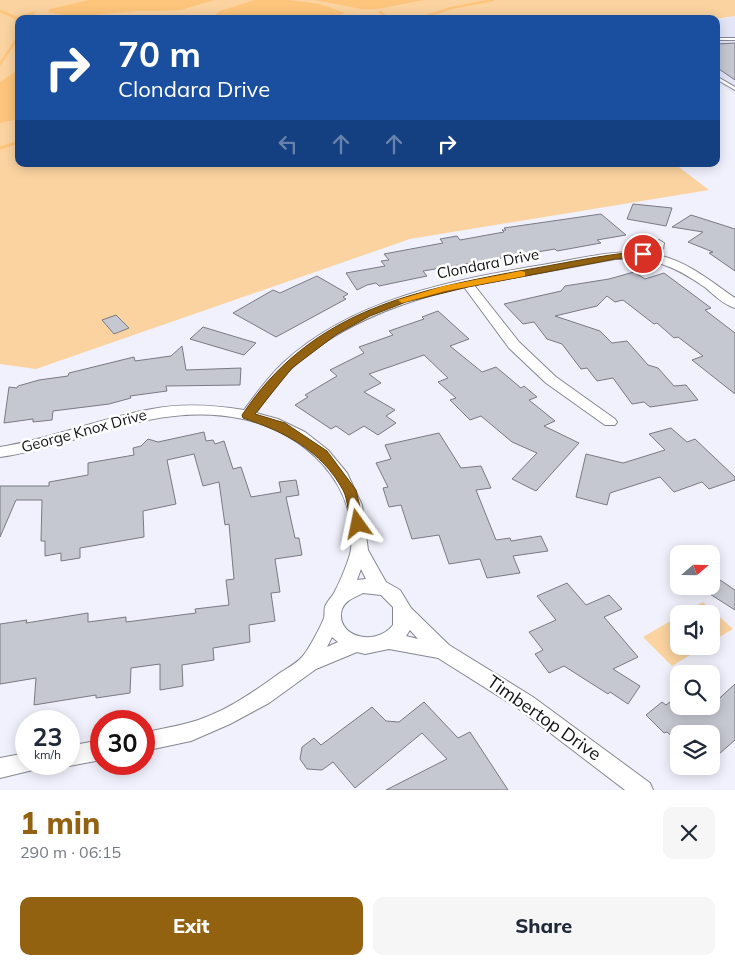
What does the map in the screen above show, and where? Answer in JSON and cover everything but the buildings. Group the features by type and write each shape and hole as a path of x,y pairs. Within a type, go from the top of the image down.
{"street":[{"path":"656,256 659,243"},
{"name":"Clondara Drive","path":"247,415 288,366 333,331 384,306 422,294 638,254 656,256 677,265 735,304"},
{"path":"468,284 514,345 551,380 610,422"},
{"name":"George Knox Drive","path":"0,452 51,442 145,414 181,410 247,415 280,426 297,435 323,454 350,490 355,506 360,548 380,587"},
{"name":"George Knox Drive","path":"343,594 360,548"},
{"path":"309,663 332,620 332,610 335,602 343,594 361,586 380,587 397,597 404,612 404,622 400,631 388,641 374,646 355,644 342,637 332,620"},
{"name":"Timbertop Drive","path":"404,612 442,651 526,703 578,740 642,790"},
{"name":"Timbertop Drive","path":"388,641 442,651"},
{"path":"155,740 192,732 238,711 282,684 309,663 355,644"},
{"path":"0,768 15,765"}],"lane":[{"path":"720,39 735,39"},
{"path":"720,80 735,89"}],"shaded area":[{"path":"0,0 735,0 735,16 720,18 720,15 15,15 15,167 679,167 709,190 410,239 36,369 0,364"},
{"path":"89,0 214,0 181,10 137,11 94,15 63,15 48,12 50,9"},
{"path":"255,0 289,0 320,4 345,13 341,15 214,15 220,11"},
{"path":"314,0 424,0 377,9 362,9"},
{"path":"735,16 735,94 720,84 720,19"},
{"path":"15,72 15,120 0,123 0,82"},
{"path":"720,617 733,629 720,637"},
{"path":"670,621 670,655 690,655 671,665 643,637"}],"waterway":[{"path":"430,15 451,8 493,0"},
{"path":"1,11 15,18"},
{"path":"380,12 384,15"},
{"path":"27,15 34,13"},
{"path":"0,64 15,42"},
{"path":"0,148 15,143"}],"slow traffic":[{"path":"402,300 444,289 521,274"}],"route":[{"path":"358,524 350,490 342,476 323,454 312,444 280,426 247,415 276,378 288,366 333,331 366,314 402,300 468,284 615,256 643,254"}]}
